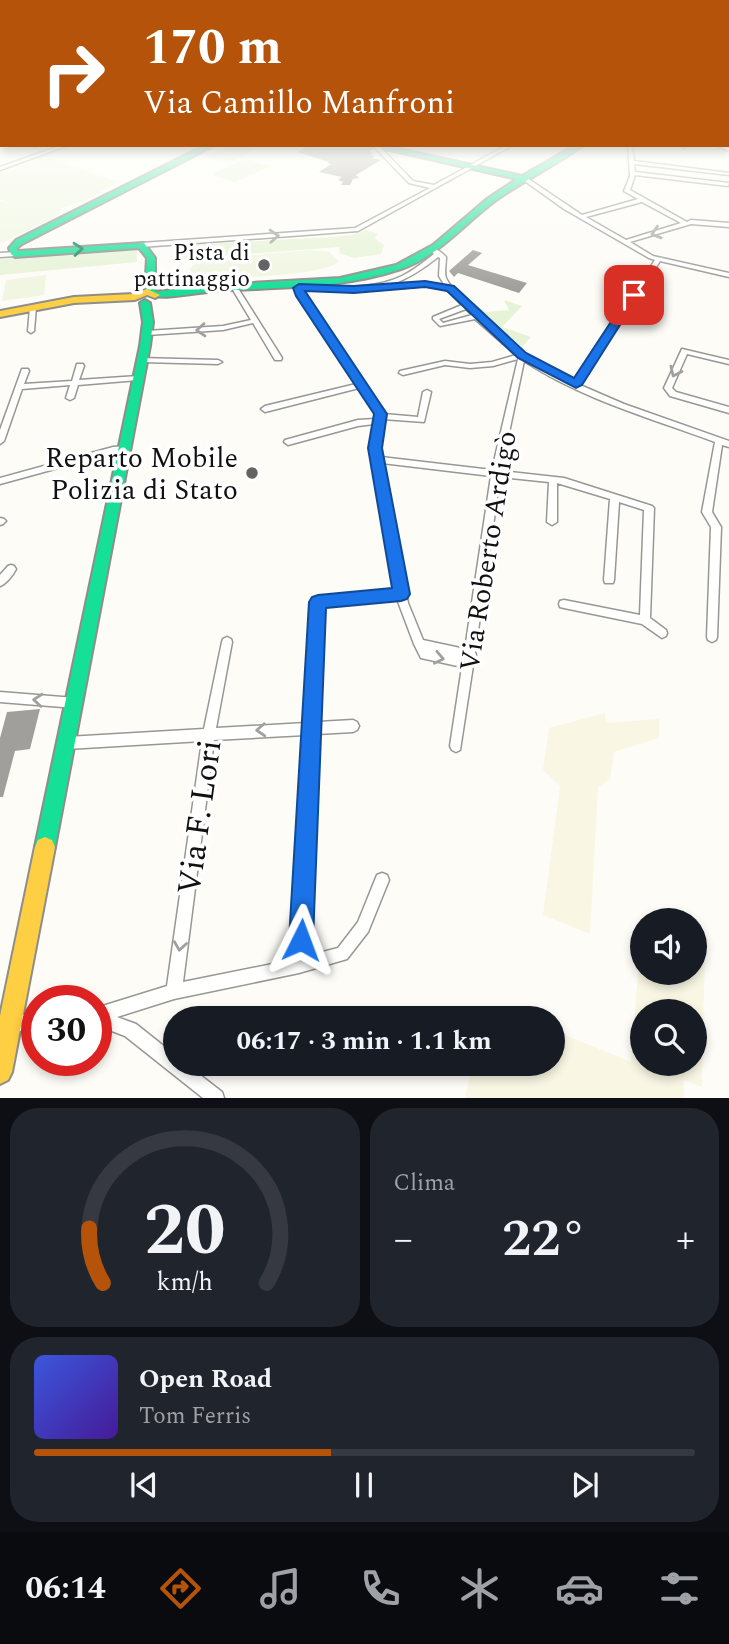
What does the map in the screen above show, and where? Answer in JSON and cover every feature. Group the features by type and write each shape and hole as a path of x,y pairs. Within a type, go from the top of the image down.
{"main road":[{"path":"8,255 19,242 128,187"},
{"path":"0,314 97,298 146,297 233,285 298,285 380,273 436,252 477,211 513,187"},
{"path":"0,1072 5,1024 67,743 147,333 146,297 150,258 141,245 8,255"}],"street":[{"path":"141,245 350,231 364,227 433,187"},
{"path":"538,187 658,259 729,275"},
{"path":"628,187 627,191 687,224"},
{"path":"583,216 642,200"},
{"path":"627,241 687,224 729,225"},
{"path":"150,258 153,247 157,244"},
{"path":"470,660 419,644 401,594 375,440 380,419 362,385 302,296 298,285 354,290 384,286 416,272 436,252 443,257 442,276 450,289 522,355 576,385 724,442 707,512 716,527 712,637"},
{"path":"576,385 658,259"},
{"path":"384,286 397,288 431,284 450,289"},
{"path":"233,285 278,358"},
{"path":"467,306 435,318 442,325 478,316"},
{"path":"31,331 33,307"},
{"path":"147,333 223,328 255,321"},
{"path":"729,362 685,351 668,388 673,394 729,410"},
{"path":"403,373 445,363 470,366 493,364 522,355"},
{"name":"Via Roberto Ardigò","path":"456,747 496,473 522,355"},
{"path":"142,360 218,362"},
{"path":"70,398 79,366"},
{"path":"0,441 25,371"},
{"path":"19,387 138,378"},
{"path":"265,409 362,385"},
{"path":"288,442 380,419 421,421 427,392"},
{"path":"0,481 125,449"},
{"path":"378,460 553,480 649,508 645,620"},
{"path":"552,522 553,480"},
{"path":"609,580 615,496"},
{"path":"0,582 11,569"},
{"path":"299,966 318,602 401,594"},
{"path":"564,604 645,620 662,632"},
{"name":"Via F. Lori","path":"174,992 209,733 227,642"},
{"path":"0,696 75,703"},
{"path":"67,743 354,726"},
{"path":"112,1011 174,992 299,966 342,954 363,927 382,880"},
{"path":"112,1023 130,1030 216,1098"}],"shaded area":[{"path":"605,713 606,723 659,719 659,738 614,752 610,779 598,787 590,934 543,915 560,786 543,770 549,728"},
{"path":"637,985 704,985 704,999 636,999"},
{"path":"565,1035 630,1062 630,1076 702,1076 702,1087 684,1080 684,1098 465,1098 470,1076 565,1076"}],"green space":[{"path":"0,187 109,187 85,201 61,208 54,218 0,244 0,201 10,203 0,199"},
{"path":"367,230 378,234 374,238 384,245 381,254 354,258 340,253 339,247 182,259 183,255 190,254 191,245 329,237"},
{"path":"137,249 137,262 0,275 0,259"},
{"name":"Pista di pattinaggio","path":"310,250 329,252 339,261 318,270 259,277 211,279 196,277 190,270 193,265 209,259"},
{"path":"46,275 44,295 2,301 6,280"},
{"path":"504,300 522,306 502,327 531,337 522,347 470,304 474,303 485,312 509,310"}],"building":[{"path":"473,250 482,253 468,265 527,283 519,293 458,273 454,277 449,271"},
{"path":"40,709 30,749 15,751 3,797 0,797 0,738 7,712"}],"traffic: fast":[{"path":"128,187 19,242 13,248 15,254 141,245 151,258 150,293"},
{"path":"155,295 216,288 340,281 399,267 436,247 510,187"},
{"path":"45,847 145,346 148,322 145,303"}],"traffic: slow":[{"path":"0,314 74,300 135,297 147,292 155,295"},
{"path":"0,1072 45,847"}],"place":[{"name":"Pista di pattinaggio","path":"264,265"},
{"name":"Reparto Mobile Polizia di Stato","path":"252,473"}],"route":[{"path":"301,940 318,602 401,594 375,448 381,416 299,288 354,290 425,284 450,289 522,355 576,385 634,295"}]}
